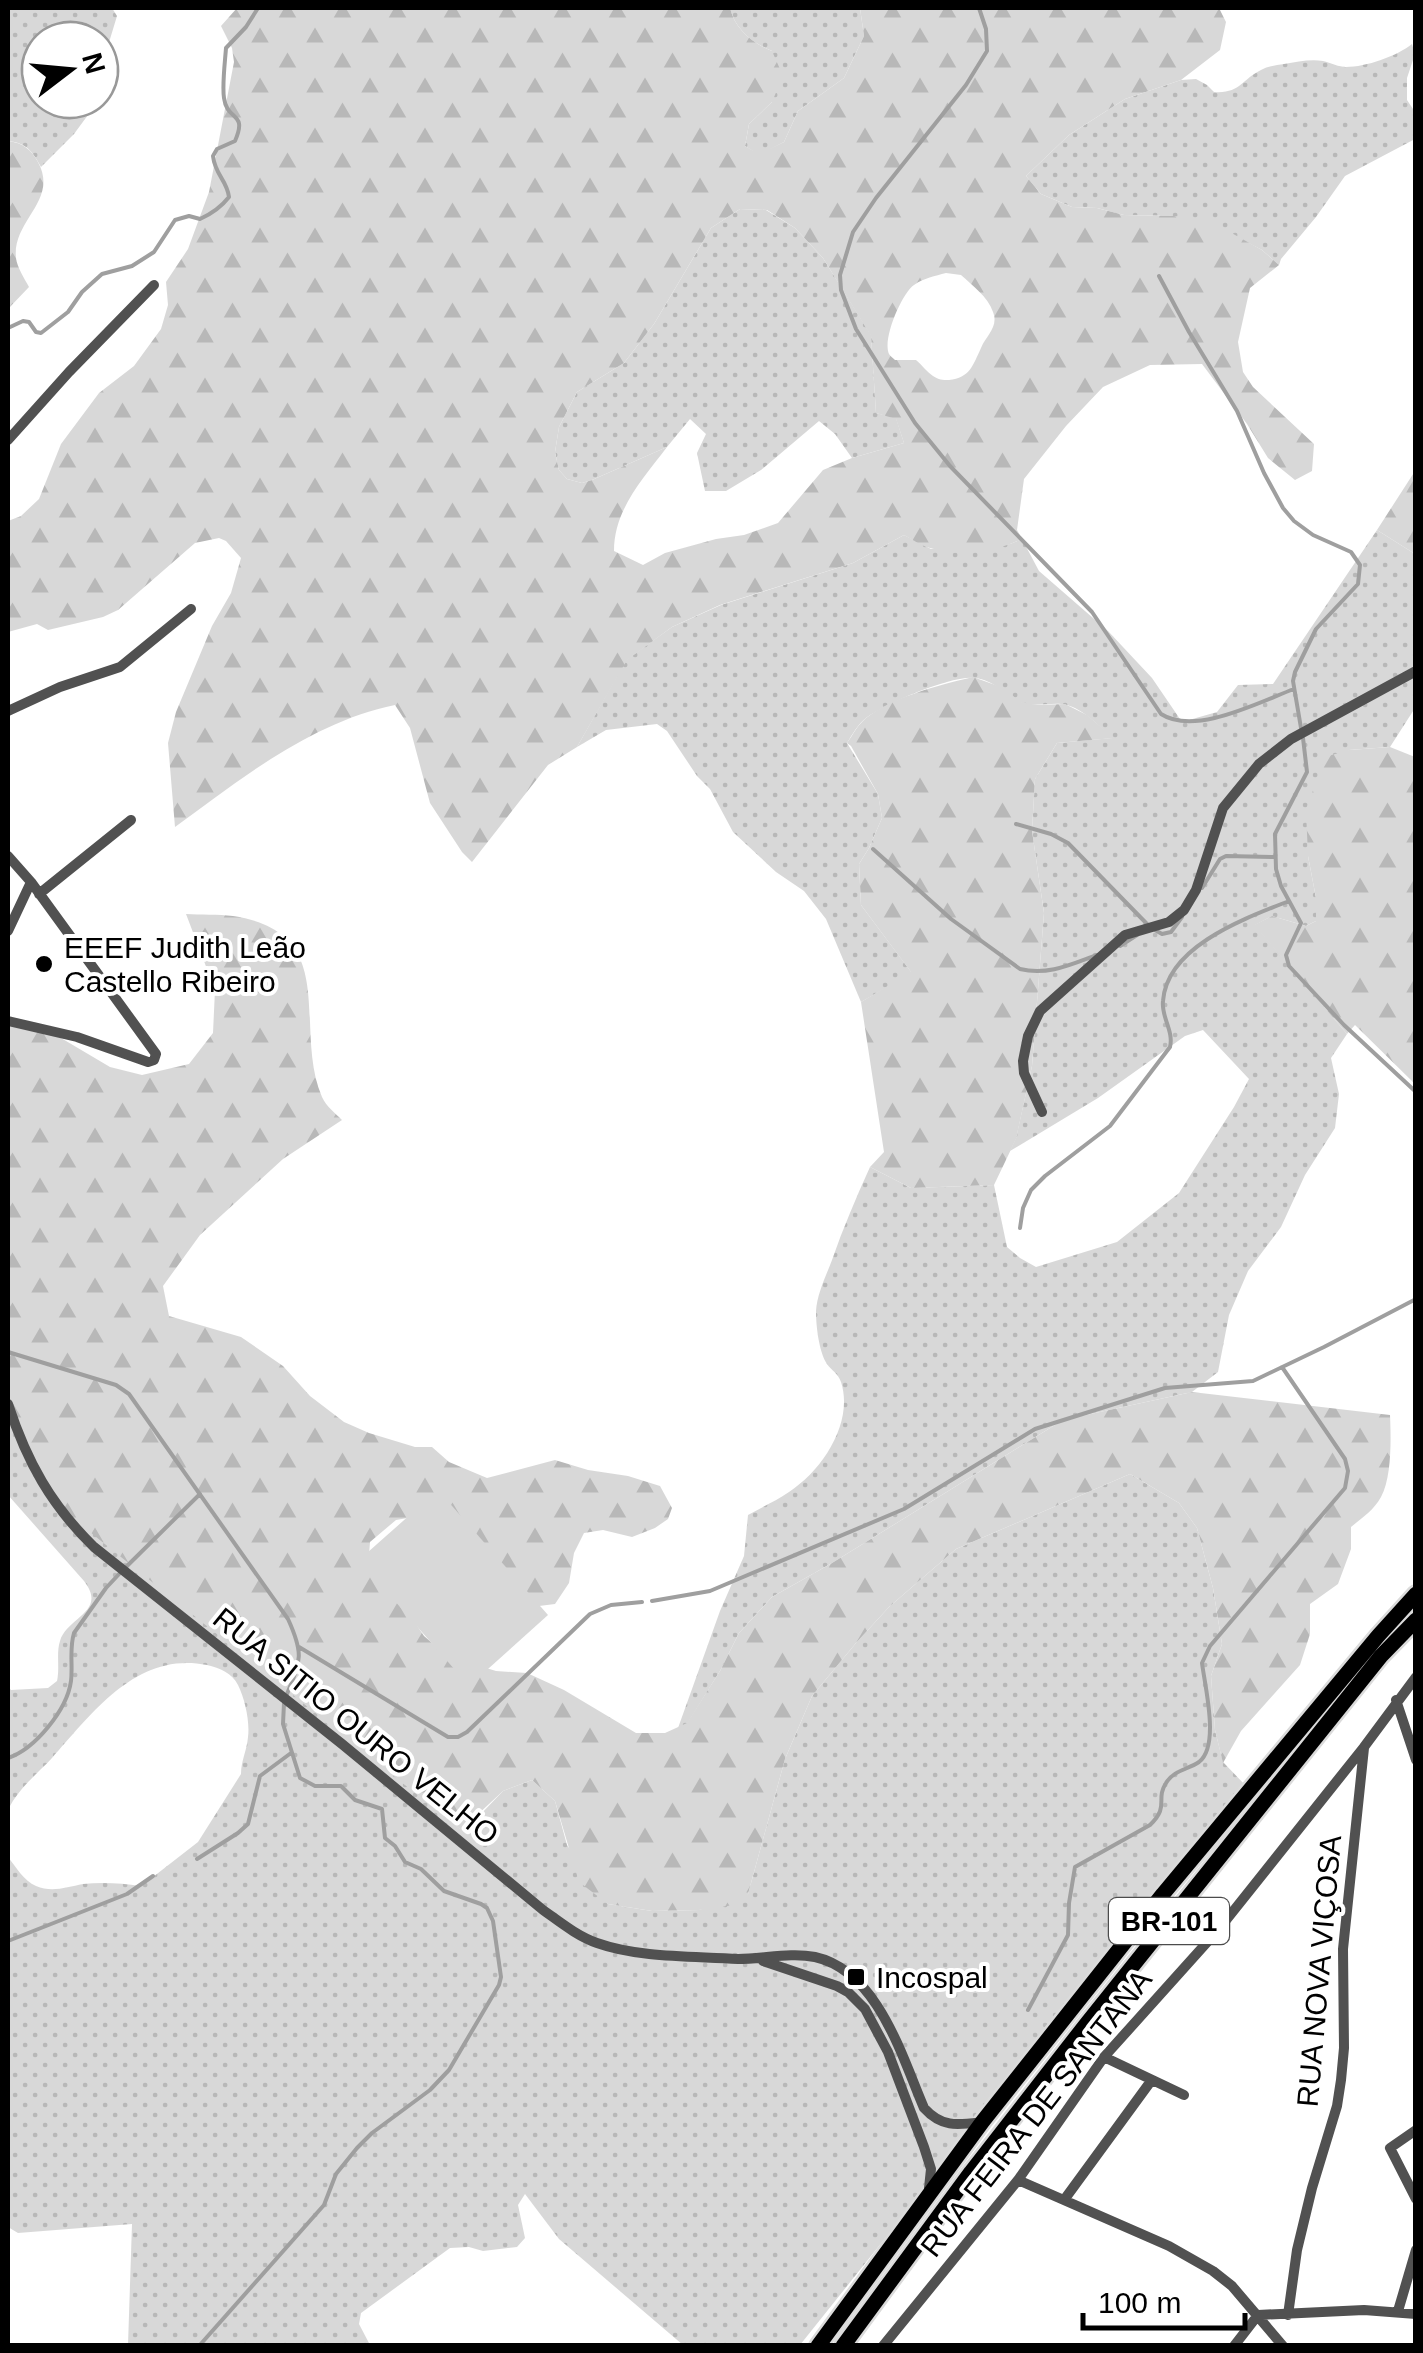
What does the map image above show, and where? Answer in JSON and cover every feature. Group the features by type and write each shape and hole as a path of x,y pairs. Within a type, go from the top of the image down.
{"main road":[{"name":"BR-101","path":"818,2346 982,2122 1163,1894 1416,1594"},
{"name":"BR-101","path":"842,2346 1086,2023 1381,1656 1416,1620"}],"street":[{"path":"8,440 154,285"},
{"path":"8,710 120,666 191,609"},
{"path":"1042,1112 1024,1074 1023,1062 1028,1036 1040,1011 1126,935 1169,922 1184,910 1196,890 1223,808 1259,764 1291,739 1416,670"},
{"path":"39,894 131,820"},
{"path":"8,856 32,882 156,1054 148,1062 77,1037 8,1021"},
{"path":"8,931 32,882"},
{"name":"RUA SITIO OURO VELHO","path":"8,1404 49,1495 94,1548 342,1744 543,1910 594,1942 623,1951 757,1959 785,1955 817,1958 846,1970 864,1987 884,2018 924,2108 934,2119 955,2126 982,2122"},
{"name":"RUA FEIRA DE SANTANA","path":"883,2346 1018,2180 1104,2057 1219,1929 1416,1676"},
{"path":"1396,1700 1416,1760"},
{"name":"RUA NOVA VIÇOSA","path":"1288,2314 1298,2250 1341,2080 1343,1949 1364,1747"},
{"name":"RUA SITIO OURO VELHO","path":"757,1959 837,1986 864,2009 888,2052 924,2147 931,2169 927,2198"},
{"path":"1104,2057 1184,2096"},
{"path":"1064,2200 1150,2081"},
{"path":"1416,2130 1390,2148 1416,2199"},
{"path":"1018,2180 1191,2257 1232,2286 1284,2346"},
{"path":"1398,2311 1416,2250"},
{"path":"1258,2315 1364,2310 1416,2314"},
{"path":"1234,2346 1258,2315"}],"green space":[{"path":"8,8 112,8 116,20 20,20 20,120 84,120 41,167 28,149 8,141"},
{"path":"237,8 730,8 745,34 772,51 783,76 772,102 749,124 745,146 759,154 784,142 798,111 844,78 864,36 860,8 1219,8 1226,22 1220,50 1181,80 1125,99 1069,135 1026,176 1041,194 1072,207 1210,221 1262,250 1279,265 1250,288 1238,342 1243,372 1253,387 1314,444 1312,471 1295,480 1268,458 1202,364 1150,365 1103,387 1024,479 1017,530 1022,539 990,550 956,553 930,548 904,535 853,563 720,605 672,627 627,660 577,747 548,765 472,862 430,803 410,728 395,705 364,713 307,738 252,771 175,827 168,743 176,712 212,626 231,593 241,558 219,538 195,543 118,610 48,630 37,624 8,632 8,521 21,516 39,499 61,444 99,393 134,366 161,329 168,305 166,282 188,249 209,192 234,62 221,26","holes":["740,209 767,210 795,228 823,258 871,336 876,413 896,419 904,443 823,470 778,523 665,553 643,565 614,551 615,536 624,508 667,447 582,483 567,479 559,470 555,452 559,427 577,392 624,363 654,324 711,228","946,273 961,275 975,287 994,317 993,327 970,370 962,377 941,380 916,360 895,360 889,354 888,338 909,290"]},
{"path":"730,8 860,8 864,36 844,78 798,111 784,142 759,155 745,146 749,124 772,102 772,51 745,34"},
{"path":"1412,44 1415,54 1407,78 1407,100 1415,112 1415,139 1345,176 1279,265 1241,239 1174,216 1124,215 1072,207 1041,194 1026,176 1069,135 1125,99 1181,80 1196,79 1214,92 1230,91 1270,67 1313,60 1354,67 1390,57"},
{"path":"8,141 22,145 38,162 43,188 17,245 17,261 29,287 8,309"},
{"path":"740,209 766,210 795,228 823,258 871,335 876,413 896,418 904,443 852,458 835,434 819,421 761,470 726,491 705,491 697,453 706,434 690,419 667,447 592,480 582,483 567,479 559,470 555,452 559,427 577,392 624,363 654,324 711,228"},
{"path":"1415,471 1415,554 1377,530"},
{"path":"1377,530 1415,554 1415,708 1390,747 1349,750 1308,836 1316,921 1306,926 1272,916 1255,925 1347,1034 1331,1058 1339,1094 1335,1128 1305,1175 1281,1227 1248,1271 1229,1315 1218,1372 1192,1392 1063,1420 772,1597 739,1633 687,1724 678,1728 744,1556 748,1515 802,1483 824,1458 839,1429 844,1397 840,1379 822,1353 817,1305 870,1167 911,1188 994,1185 1007,1247 1036,1267 1117,1242 1179,1193 1249,1079 1203,1030 1185,1036 1098,1098 1010,1151 1032,1066 1044,913 1032,831 1035,779 1057,743 1112,738 1082,712 1061,704 1022,703 989,682 964,678 903,698 858,726 847,743 878,794 882,818 859,864 861,905 912,973 861,1002 826,919 804,891 776,872 733,832 710,789 667,731 657,724 606,730 577,747 626,660 672,627 721,605 853,563 904,535 931,549 1010,544 1022,539 1039,571 1108,631 1152,678 1182,722 1217,712 1238,685 1273,684"},
{"path":"973,677 1001,687 1021,702 1065,704 1087,715 1114,738 1057,743 1035,779 1032,831 1044,913 1032,1066 1016,1139 994,1185 911,1188 870,1167 884,1152 861,1002 911,972 861,905 859,864 882,818 878,794 847,743 861,723 884,707"},
{"path":"1390,747 1415,757 1415,1084 1355,1025 1347,1034 1254,925 1272,916 1306,926 1316,921 1306,810 1325,757 1349,750"},
{"path":"186,914 233,916 267,926 289,942 302,962 308,987 314,1070 322,1097 342,1120 283,1159 200,1235 163,1286 169,1316 241,1337 283,1366 310,1396 344,1422 369,1433 415,1447 432,1447 449,1462 487,1478 555,1460 628,1476 660,1486 672,1508 668,1519 632,1537 603,1530 584,1533 574,1553 569,1583 555,1604 539,1606 419,1516 396,1520 370,1542 368,1569 406,1609 424,1636 447,1656 496,1671 527,1673 636,1733 665,1733 687,1723 739,1633 772,1597 1063,1420 1192,1392 1390,1415 1385,1489 1368,1514 1351,1527 1351,1549 1338,1584 1310,1604 1310,1634 1300,1665 1241,1731 1223,1763 1215,1730 1211,1676 1222,1644 1213,1588 1197,1528 1179,1503 1130,1474 956,1549 889,1607 856,1643 812,1696 785,1759 748,1894 741,1904 652,1911 608,1904 579,1882 555,1801 532,1780 503,1791 461,1830 65,1512 17,1427 8,1395 8,1020 61,1038 110,1067 142,1075 189,1064 213,1033 215,990"},
{"path":"8,1395 17,1427 253,1661 460,1829 503,1791 532,1780 555,1801 567,1845 608,1904 652,1911 699,1910 748,1894 785,1759 812,1696 856,1643 889,1607 956,1549 1130,1474 1179,1503 1197,1528 1213,1588 1222,1644 1211,1676 1215,1730 1223,1762 1246,1786 800,2345 683,2345 559,2239 525,2194 518,2205 525,2238 517,2247 483,2251 450,2248 361,2313 359,2324 370,2345 128,2345 132,2224 18,2233 8,2227 8,1857 28,1881 42,1888 144,1884 198,1842 241,1774 248,1718 238,1685 225,1672 207,1665 182,1663 159,1667 138,1676 101,1705 22,1789 8,1810 8,1687 48,1688 57,1681 60,1641 91,1600 84,1581 8,1495"},
{"path":"438,1490 548,1615 469,1686 359,1560"}],"waterway":[{"path":"8,328 23,321 41,333 68,312 102,274 132,266 154,252 175,220 189,216 200,219 229,197 213,156 217,149 235,141 239,125 224,98 226,48 258,8"},
{"path":"979,8 986,29 987,51 966,85 853,232 840,275 841,290 856,329 915,423 950,466 1092,612 1161,714 1175,720 1209,719 1294,689"},
{"path":"1159,276 1237,411 1283,508 1313,535 1351,552 1360,565 1358,584 1316,629 1295,672 1301,728"},
{"path":"1303,738 1307,772 1275,834 1276,869 1301,923 1286,955 1289,966 1344,1025 1416,1092"},
{"path":"1016,824 1068,843 1148,925"},
{"path":"873,849 951,919 1020,969 1050,970 1097,955"},
{"path":"1202,888 1226,856 1275,857"},
{"path":"1020,1228 1031,1190 1110,1126 1170,1047 1163,1001 1178,965 1211,937 1289,901"},
{"path":"1155,930 1162,934 1171,932 1182,917"},
{"path":"1120,946 1137,935"},
{"path":"652,1601 710,1591 904,1509 1035,1429 1165,1388 1253,1381 1416,1299"},
{"path":"8,1352 116,1385 129,1394 288,1619 299,1657 287,1694"},
{"path":"1028,2010 1068,1935 1075,1867 1150,1825 1159,1813 1169,1779 1199,1762 1205,1754 1210,1715 1202,1663 1210,1646 1345,1488 1345,1459 1282,1367"},
{"path":"126,1567 200,1494"},
{"path":"8,1758 29,1746 56,1716 71,1681 74,1633 121,1572"},
{"path":"299,1647 448,1737 458,1737 590,1614 611,1605 642,1602"},
{"path":"199,2346 324,2205 336,2174 357,2148 449,2070 501,1977 493,1921 487,1908 444,1891 421,1869 405,1862 385,1838 382,1809 355,1800 341,1786 315,1786 300,1778 283,1724 284,1703"},
{"path":"197,1859 248,1824 260,1776 291,1753"},
{"path":"8,1941 127,1894 153,1876"}],"place":[{"name":"EEEF Judith Leão Castello Ribeiro","path":"44,964"},
{"name":"Incospal","path":"856,1977"}]}
